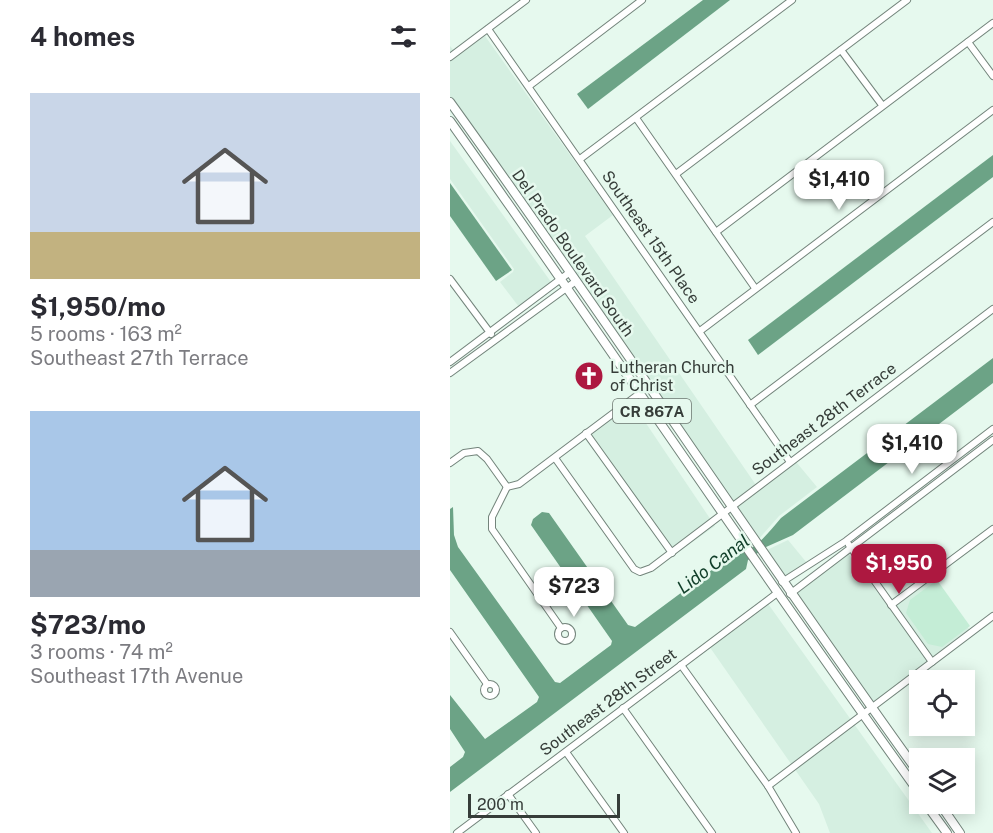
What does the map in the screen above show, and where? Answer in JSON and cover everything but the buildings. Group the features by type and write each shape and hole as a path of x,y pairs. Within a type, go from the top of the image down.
{"main road":[{"name":"Del Prado Boulevard South","path":"450,102 570,272 790,594 909,760"},
{"name":"Del Prado Boulevard South","path":"450,121 561,278 776,594 909,779"},
{"path":"639,394 650,397 666,411"},
{"path":"756,563 766,569 777,585 790,594"},
{"path":"776,594 790,601 803,620 813,626"},
{"path":"933,814 947,833"},
{"path":"947,814 960,833"}],"street":[{"path":"450,57 526,0"},
{"path":"529,86 642,0"},
{"path":"580,159 792,0"},
{"path":"676,174 907,0"},
{"path":"716,232 993,22"},
{"name":"Southeast 15th Place","path":"488,29 790,462"},
{"path":"968,42 993,76"},
{"path":"841,50 882,105"},
{"path":"700,331 993,110"},
{"path":"636,118 755,288"},
{"path":"750,405 993,222"},
{"path":"450,362 570,272"},
{"path":"450,279 495,339"},
{"path":"450,373 576,281"},
{"name":"Southeast 28th Terrace","path":"555,458 628,561 640,572 651,568 672,553 993,309"},
{"path":"561,628 492,529 492,517 507,487 519,484 639,394"},
{"path":"782,582 846,541 993,429"},
{"path":"586,434 672,553"},
{"path":"790,594 993,440"},
{"path":"450,463 472,450 483,454 507,487"},
{"path":"891,605 993,529"},
{"path":"846,541 932,662"},
{"name":"Southeast 28th Street","path":"457,833 776,594"},
{"path":"768,786 992,619"},
{"path":"450,632 487,684"},
{"path":"681,665 768,786 796,833"},
{"path":"623,708 712,833"},
{"path":"566,752 624,833"},
{"path":"508,794 536,833"}],"shaded area":[{"path":"703,0 730,0 588,109 577,94"},
{"path":"485,36 613,215 585,236 758,488 792,457 817,487 779,516 757,541 450,97 450,46 458,55"},
{"path":"450,141 551,282 519,307 500,282 514,269 450,179"},
{"path":"993,155 993,177 758,355 748,340"},
{"path":"450,183 512,270 496,281 450,216"},
{"path":"993,358 993,383 793,535 766,547 748,560 746,569 450,792 450,767 463,757 465,752 450,729 450,695 485,739 537,702 539,697 450,570 450,509 453,507 454,535 458,547 555,682 560,683 611,645 612,641 531,525 533,519 542,512 549,513 628,625 635,627 732,555 753,547 781,518"},
{"path":"631,401 715,526 671,557 582,435"},
{"path":"788,540 807,563 783,578 765,551"},
{"path":"848,553 890,609 930,580 973,634 925,670 909,670 909,682 875,707 795,595"},
{"path":"937,580 970,626 942,647 928,644 906,613 910,600"},
{"path":"766,601 909,801 909,814 918,814 932,833 830,833 819,804 709,646"}],"place":[{"name":"Lutheran Church of Christ","path":"589,376"}],"water label":[{"name":"Lido Canal","path":"713,564"}]}
